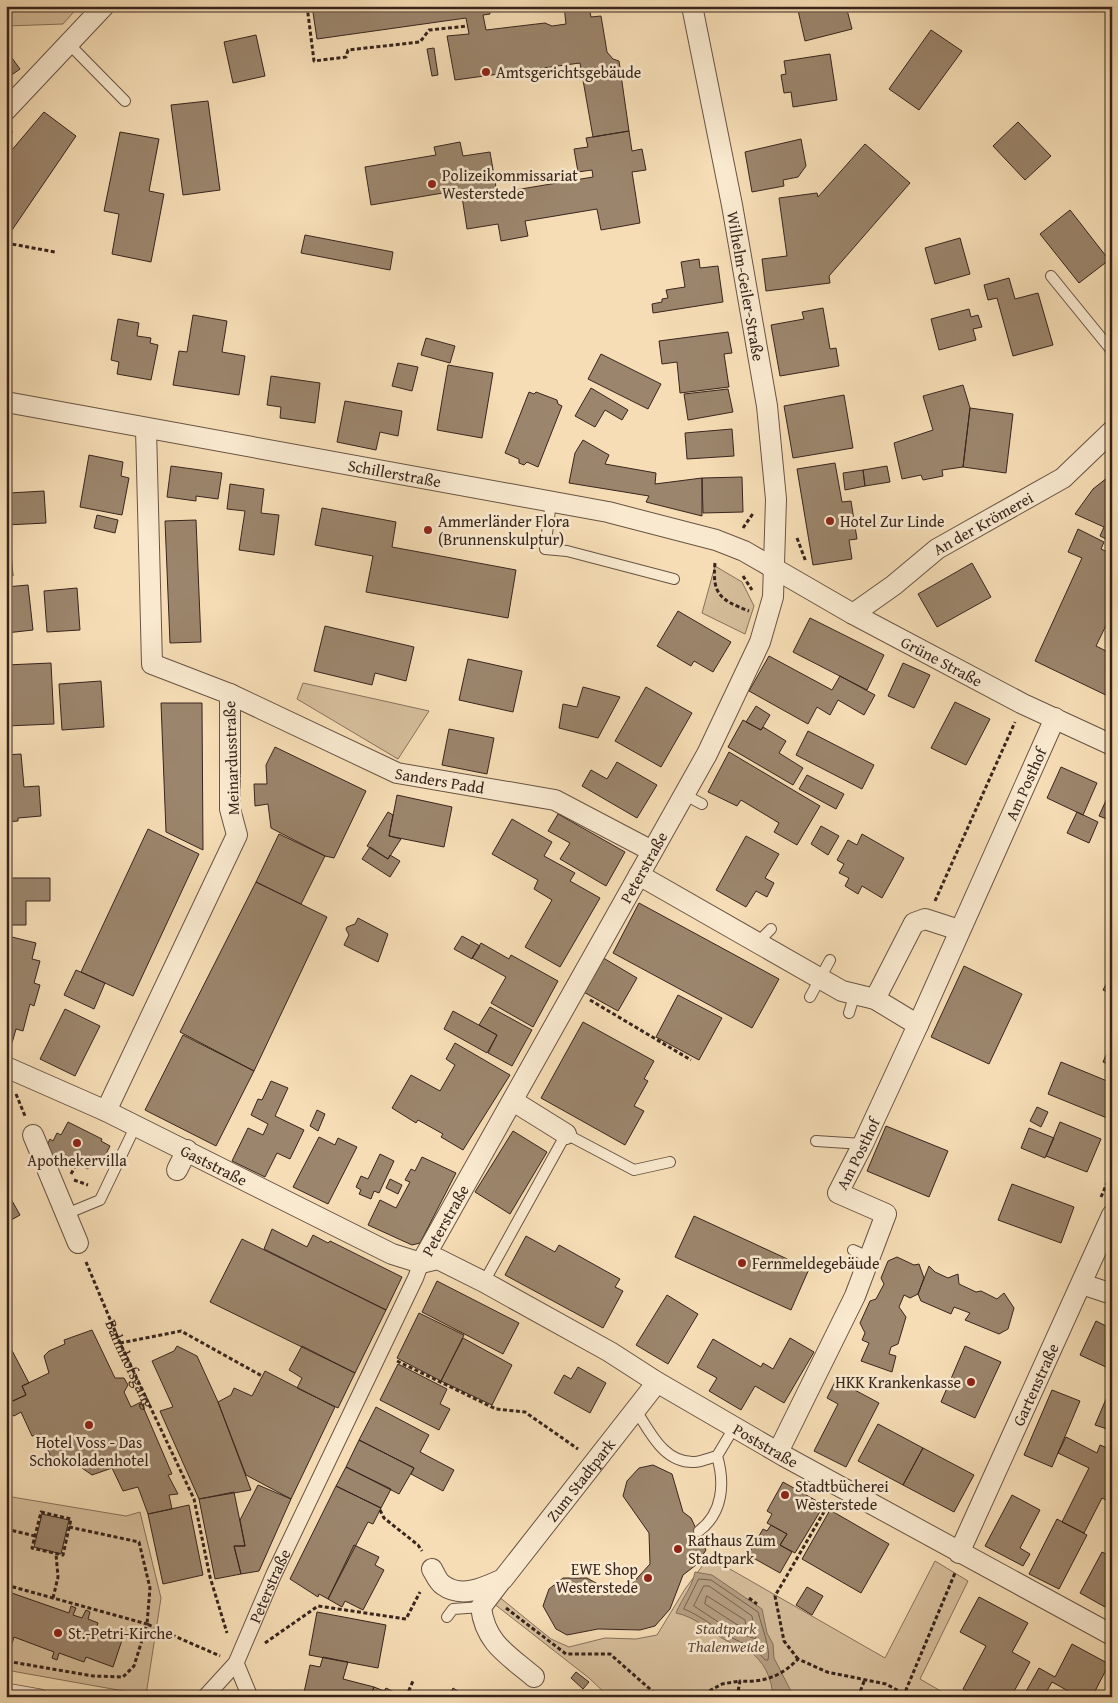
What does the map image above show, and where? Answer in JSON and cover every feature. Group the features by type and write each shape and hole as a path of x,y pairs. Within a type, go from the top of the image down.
{"street":[{"path":"6,110 104,6"},
{"name":"Wilhelm-Geiler-Straße","path":"692,6 732,205 767,406 776,499 775,568"},
{"name":"Schillerstraße","path":"6,402 608,512 716,540 744,551 775,568"},
{"name":"Meinardusstraße","path":"106,1110 237,835 230,810 230,694 152,664 146,429"},
{"name":"An der Krömerei","path":"853,614 894,585 937,549 1063,478 1112,432"},
{"name":"Grüne Straße","path":"775,568 853,614 1024,704 1112,745"},
{"name":"Peterstraße","path":"205,1697 236,1663 274,1574 416,1278 421,1262 652,851 693,800 760,642 773,597 775,568"},
{"name":"Sanders Padd","path":"230,694 398,773 555,800 652,851"},
{"name":"Am Posthof","path":"778,1452 862,1254 886,1214 838,1193 863,1144 918,1024 1055,718"},
{"path":"639,875 764,936 820,979 842,992 875,998 918,1024"},
{"path":"875,998 914,923 925,919 959,930"},
{"name":"Gaststraße","path":"6,1067 106,1110 392,1254 421,1262"},
{"path":"513,1101 566,1134"},
{"path":"33,1135 78,1243"},
{"path":"177,1170 187,1150"},
{"name":"Gartenstraße","path":"957,1562 1112,1215"},
{"name":"Poststraße","path":"421,1262 438,1259 484,1282 610,1352 654,1381 736,1426 957,1562 1112,1635"},
{"path":"1082,1284 1112,1294"},
{"name":"Zum Stadtpark","path":"481,1607 651,1390 654,1381"},
{"name":"Zum Stadtpark","path":"432,1569 442,1585 454,1591 480,1590 503,1578"},
{"path":"481,1607 483,1625 494,1641 534,1678"},
{"path":"236,1663 250,1697"},
{"path":"6,1691 40,1697"}],"lane":[{"path":"69,44 125,101"},
{"path":"1051,276 1112,351"},
{"path":"552,502 545,549 568,551 674,579"},
{"path":"810,997 830,960"},
{"path":"849,1013 855,993"},
{"path":"66,1214 100,1200 136,1125"},
{"path":"484,1282 566,1134 634,1170 670,1162"},
{"path":"816,1141 863,1144"},
{"path":"635,1409 663,1451 678,1459 694,1462 717,1456 736,1426"},
{"path":"699,1531 707,1525 722,1493 722,1473 717,1456"},
{"path":"447,1617 453,1609 481,1607"}],"path":[{"path":"307,6 314,62 346,57 348,50 420,42 429,30 468,26"},
{"path":"6,243 55,252"},
{"path":"715,563 713,583 720,595 735,606 756,614"},
{"path":"932,908 1024,704"},
{"path":"574,990 691,1060"},
{"path":"14,1089 33,1135"},
{"path":"77,1163 70,1177 88,1186 91,1180"},
{"name":"Bahnhofsgang","path":"78,1243 120,1343 194,1499 210,1577 236,1663"},
{"path":"120,1343 181,1331 262,1376"},
{"path":"380,1353 496,1409 525,1412 595,1461"},
{"path":"828,1504 775,1596 784,1641 798,1659 827,1672 865,1679 904,1692 910,1697"},
{"path":"6,1585 147,1624 236,1663 318,1606 406,1619 432,1569 418,1545 384,1518 380,1510"},
{"path":"41,1512 71,1519 63,1555 32,1548 35,1536 41,1512"},
{"path":"6,1661 93,1676 123,1677 134,1666 147,1624 150,1588 139,1542 69,1527"},
{"path":"6,1529 35,1536"},
{"path":"53,1598 58,1577 56,1554"},
{"path":"903,1697 957,1562"},
{"path":"748,1598 757,1604"},
{"path":"481,1607 505,1607 566,1654 610,1654 659,1697"},
{"path":"698,1697 722,1684 767,1680 788,1668 798,1659"},
{"path":"858,1697 865,1679"},
{"path":"406,1697 413,1681"},
{"path":"737,1697 740,1681"}],"green space":[{"path":"6,6 79,6 63,24 6,26"},
{"path":"715,566 742,582 754,606 745,634 702,613"},
{"path":"303,683 429,711 398,759 297,699"},
{"path":"6,1496 126,1516 140,1512 161,1598 146,1695 6,1670"},
{"name":"Stadtpark Thalenweide","path":"709,1557 885,1658 935,1561 968,1581 920,1679 951,1697 609,1697 589,1678 493,1603 498,1596 551,1639 569,1647 605,1638 636,1639 657,1635 685,1589"}],"water":[{"path":"695,1572 712,1575 762,1609 767,1633 773,1644 774,1658 794,1697 773,1697 771,1683 766,1670 754,1654 732,1644 696,1621 676,1613 692,1583"}],"building":[{"name":"Amtsgerichtsgebäude","path":"312,6 489,6 490,14 483,15 486,30 545,23 552,26 566,24 564,6 589,6 591,17 601,16 607,52 613,59 619,61 629,131 593,137 580,63 455,80 447,36 469,34 466,18 317,39"},
{"path":"797,6 846,6 852,29 805,41"},
{"path":"931,30 962,51 919,110 889,89"},
{"path":"256,35 265,76 233,83 224,42"},
{"path":"434,48 438,75 432,76 427,49"},
{"path":"6,50 20,69 6,79"},
{"path":"830,54 837,100 793,107 791,92 784,93 781,75 786,74 784,61"},
{"path":"208,101 220,190 183,195 171,105"},
{"path":"44,112 76,136 10,233 6,232 6,157"},
{"path":"1018,122 1051,156 1025,180 993,146"},
{"name":"Polizeikommissariat Westerstede","path":"629,131 632,151 642,149 646,170 632,172 640,223 601,230 597,209 525,221 528,236 501,241 498,224 467,229 461,190 371,205 365,167 436,155 434,147 460,142 463,156 490,152 497,193 593,177 592,170 578,172 574,149 588,147 586,138"},
{"path":"120,132 159,139 149,191 164,194 151,262 112,254 119,214 104,211"},
{"path":"801,139 806,166 798,177 783,180 784,186 752,192 745,152"},
{"path":"865,144 910,183 829,276 830,283 766,291 762,259 787,256 779,198 817,193 818,197"},
{"path":"1070,210 1109,260 1079,283 1040,234"},
{"path":"305,235 393,252 390,270 301,253"},
{"path":"960,238 970,274 935,284 925,248"},
{"path":"699,259 700,268 718,266 723,302 653,313 652,304 662,302 662,299 668,298 666,290 685,287 681,262"},
{"path":"1009,278 1015,299 1038,293 1053,345 1013,356 997,298 988,300 984,285"},
{"path":"823,308 830,349 836,348 839,366 780,376 771,325 804,319 802,312"},
{"path":"969,309 971,317 978,315 982,327 973,329 976,340 939,350 931,319"},
{"path":"193,315 227,321 222,352 245,356 239,395 173,385 179,351 187,352"},
{"path":"118,319 139,323 137,336 151,338 150,343 158,345 151,380 117,374 119,362 111,360"},
{"path":"728,332 732,353 724,354 729,387 680,393 677,362 662,364 659,341"},
{"path":"426,338 455,346 450,363 421,355"},
{"path":"601,354 661,384 648,409 588,379"},
{"path":"398,363 418,367 412,391 392,386"},
{"path":"448,365 493,373 482,438 437,430"},
{"path":"271,376 320,383 315,423 280,418 281,407 267,405"},
{"path":"963,385 970,408 963,467 942,470 943,476 923,480 921,475 902,479 894,443 933,430 923,396"},
{"path":"591,388 628,410 622,420 605,410 595,427 575,416"},
{"path":"728,389 733,412 688,420 684,394"},
{"path":"529,392 534,394 536,392 557,400 558,404 562,406 538,467 527,462 524,465 519,463 519,459 505,453"},
{"path":"844,395 853,448 793,458 784,406"},
{"path":"345,401 402,411 398,436 380,432 376,450 337,442"},
{"path":"970,408 1013,414 1006,473 963,467"},
{"path":"732,429 734,456 687,459 685,433"},
{"path":"583,440 609,455 605,464 656,473 655,484 702,478 702,516 646,502 649,496 569,483 575,453"},
{"path":"89,455 123,462 121,476 129,478 122,515 80,507"},
{"name":"Hotel Zur Linde","path":"835,463 842,502 851,501 857,539 849,540 852,559 813,565 797,469"},
{"path":"171,466 222,473 218,499 196,496 196,501 167,497"},
{"path":"887,466 890,482 865,486 863,470"},
{"path":"863,470 865,486 845,490 843,473"},
{"path":"1112,474 1112,542 1100,536 1104,527 1075,514 1093,489"},
{"path":"742,477 743,512 703,513 702,478"},
{"path":"6,480 9,493 44,491 46,523 6,525"},
{"path":"230,484 264,489 261,513 279,515 274,555 239,550 245,511 227,509"},
{"path":"322,508 396,522 392,547 516,570 508,618 366,592 373,556 315,545"},
{"path":"97,515 118,520 115,533 94,528"},
{"path":"196,520 201,642 170,643 165,521"},
{"path":"1078,529 1104,542 1101,549 1112,554 1112,613 1096,646 1112,654 1112,698 1035,661 1082,558 1068,552"},
{"path":"6,539 10,539 13,576 6,576"},
{"path":"972,563 991,597 937,627 918,594"},
{"path":"28,585 33,630 6,633 6,587"},
{"path":"77,588 80,630 47,632 44,591"},
{"path":"678,611 731,642 713,672 694,661 691,666 657,646"},
{"path":"810,618 884,655 867,690 793,652"},
{"path":"325,626 414,647 406,681 375,673 372,685 314,671"},
{"path":"769,656 832,690 840,676 875,695 864,715 838,700 830,715 817,707 808,724 749,691"},
{"path":"468,659 522,671 513,712 459,700"},
{"path":"51,663 54,724 6,726 6,665"},
{"path":"903,663 930,675 914,708 888,696"},
{"path":"101,681 104,727 62,730 59,684"},
{"path":"583,687 620,697 598,738 559,728 563,704 577,707"},
{"path":"646,687 692,713 661,767 615,741"},
{"path":"955,702 990,719 966,765 931,748"},
{"path":"161,703 202,703 203,850 166,832"},
{"path":"756,706 770,715 761,730 746,722"},
{"path":"743,720 761,730 763,727 786,741 779,753 803,768 793,785 728,747"},
{"path":"449,729 494,738 487,774 442,765"},
{"path":"808,731 874,765 862,789 796,755"},
{"path":"275,747 366,791 334,858 325,856 271,828 268,804 255,806 254,784 267,784 266,765"},
{"path":"729,752 820,806 797,845 774,832 779,823 741,800 737,806 708,792"},
{"path":"21,754 24,787 39,786 41,816 18,818 18,821 6,822 6,755"},
{"path":"617,762 657,785 637,818 582,786 591,770 607,779"},
{"path":"1061,767 1097,783 1083,815 1047,798"},
{"path":"807,775 844,794 836,809 799,789"},
{"path":"1112,787 1112,821 1099,816"},
{"path":"397,795 452,807 444,847 389,836"},
{"path":"388,812 393,815 389,836 401,839 388,859 367,846"},
{"path":"1077,812 1098,822 1089,843 1067,833"},
{"path":"558,814 625,852 606,886 560,859 570,843 548,831"},
{"path":"512,819 552,842 544,856 575,873 570,881 600,898 560,967 525,947 552,900 534,889 538,880 492,854"},
{"path":"821,826 839,836 828,855 811,844"},
{"path":"148,829 199,854 133,996 81,972"},
{"path":"279,834 325,856 301,904 256,882"},
{"path":"862,834 904,858 882,898 862,886 858,894 845,886 849,878 839,873 844,864 837,860 848,840 857,845"},
{"path":"746,836 779,854 765,878 774,883 767,897 756,891 746,907 716,890"},
{"path":"370,847 388,859 390,855 400,861 390,877 362,859"},
{"path":"6,878 50,878 50,901 26,901 26,925 6,925"},
{"path":"256,882 327,917 254,1071 180,1032"},
{"path":"639,903 779,979 752,1028 613,953"},
{"path":"358,918 388,934 378,962 344,945 349,935 347,927 355,924"},
{"path":"462,936 480,946 472,959 454,949"},
{"path":"12,937 36,943 32,959 40,961 34,983 40,985 34,1006 30,1004 23,1031 16,1029 12,1043 6,1041 6,960"},
{"path":"481,943 509,959 511,955 558,981 533,1027 491,1003 506,977 472,958"},
{"path":"600,956 637,978 618,1011 580,990"},
{"path":"964,966 1022,994 989,1064 931,1037"},
{"path":"76,970 105,983 94,1009 64,995"},
{"path":"1112,973 1112,994 1103,990"},
{"path":"678,995 722,1018 699,1060 656,1037"},
{"path":"490,1007 532,1030 512,1066 488,1053 497,1035 479,1025"},
{"path":"65,1009 100,1026 75,1076 40,1059"},
{"path":"453,1011 497,1035 487,1053 444,1029"},
{"path":"583,1022 654,1061 644,1079 648,1081 634,1106 644,1111 625,1145 541,1098"},
{"path":"183,1035 254,1071 216,1146 145,1110"},
{"path":"1112,1041 1112,1066 1103,1062"},
{"path":"455,1043 510,1075 463,1150 441,1137 443,1134 418,1120 416,1123 392,1108 411,1075 440,1091 455,1065 446,1059"},
{"path":"1061,1062 1112,1083 1112,1120 1048,1094"},
{"path":"271,1081 288,1088 275,1116 304,1130 290,1159 277,1153 265,1177 232,1161 248,1128 263,1135 268,1124 251,1115 258,1099 262,1100"},
{"path":"1037,1107 1048,1112 1041,1127 1030,1121"},
{"path":"317,1110 325,1114 318,1131 310,1126"},
{"name":"Apothekervilla","path":"68,1122 102,1139 101,1141 110,1146 102,1162 93,1157 88,1169 72,1161 71,1165 58,1159 56,1162 42,1155 50,1139 53,1141 57,1133 61,1135"},
{"path":"1060,1122 1101,1139 1087,1172 1046,1156"},
{"path":"886,1126 948,1151 929,1197 867,1171"},
{"path":"1029,1128 1054,1138 1045,1158 1021,1148"},
{"path":"513,1131 547,1152 510,1214 475,1192"},
{"path":"319,1137 335,1145 338,1138 357,1147 328,1204 293,1187"},
{"path":"380,1154 394,1161 379,1193 374,1191 371,1199 359,1194 361,1190 356,1187 361,1176 368,1179"},
{"path":"422,1157 456,1173 420,1243 412,1245 368,1225 380,1200 396,1208 410,1182 405,1180 411,1169 415,1171"},
{"path":"390,1179 402,1185 398,1194 386,1188"},
{"path":"1012,1184 1074,1207 1061,1243 998,1220"},
{"path":"6,1190 20,1215 6,1223"},
{"name":"Fernmeldegebäude","path":"694,1216 809,1269 791,1310 675,1257"},
{"path":"272,1229 307,1247 313,1235 328,1243 330,1241 402,1277 386,1310 264,1249"},
{"path":"526,1236 555,1252 559,1245 620,1279 615,1287 623,1291 603,1328 505,1275"},
{"path":"242,1239 386,1310 355,1373 210,1302"},
{"path":"897,1257 914,1265 919,1264 924,1278 918,1294 910,1298 904,1295 899,1307 906,1317 898,1344 891,1347 889,1354 896,1356 892,1372 861,1361 869,1343 862,1340 865,1333 860,1323 870,1301 876,1299 884,1284 881,1278 888,1261"},
{"path":"929,1266 935,1272 948,1278 958,1274 959,1284 976,1292 981,1291 997,1299 1004,1293 1014,1308 1008,1329 999,1334 965,1320 970,1313 954,1307 951,1314 921,1301 918,1294"},
{"path":"437,1281 519,1323 503,1354 422,1312"},
{"path":"667,1295 698,1314 668,1364 636,1345"},
{"path":"419,1313 464,1335 441,1381 397,1358"},
{"path":"1096,1321 1112,1329 1112,1361 1108,1368 1080,1355"},
{"name":"Hotel Voss - Das Schokoladenhotel","path":"92,1330 115,1378 124,1378 128,1385 124,1392 131,1407 141,1402 172,1474 168,1475 178,1494 169,1495 172,1509 148,1514 138,1487 123,1491 112,1468 92,1475 69,1459 53,1462 41,1434 32,1436 21,1412 14,1416 6,1411 6,1404 26,1395 22,1386 49,1373 44,1356 49,1351 65,1344 64,1340"},
{"path":"463,1338 512,1365 492,1405 441,1381"},
{"path":"790,1338 814,1352 784,1403 755,1386 741,1410 709,1391 717,1378 697,1367 713,1339 761,1367 763,1363 773,1369"},
{"path":"6,1339 29,1383 22,1386 26,1395 6,1404"},
{"path":"177,1346 197,1356 218,1402 251,1490 199,1499 160,1411 173,1407 152,1361 174,1351"},
{"path":"302,1346 355,1373 338,1408 297,1388 302,1378 289,1370"},
{"name":"HKK Krankenkasse","path":"965,1346 1001,1362 975,1418 941,1402"},
{"path":"398,1364 447,1389 440,1404 450,1409 439,1430 380,1400"},
{"path":"578,1367 606,1383 590,1413 554,1393 564,1375 571,1379"},
{"path":"265,1371 335,1407 291,1499 246,1475 218,1402 231,1395 234,1388 252,1396"},
{"path":"836,1380 879,1403 846,1467 814,1451 838,1404 827,1398"},
{"path":"1112,1385 1112,1431 1108,1431 1095,1425"},
{"path":"1052,1390 1080,1401 1052,1467 1024,1455"},
{"path":"376,1407 429,1435 420,1452 454,1470 443,1491 411,1474 414,1468 359,1440"},
{"path":"878,1424 923,1448 903,1485 858,1461"},
{"path":"1066,1437 1097,1453 1100,1445 1112,1450 1112,1498 1110,1502 1102,1498 1084,1533 1062,1522 1089,1468 1058,1453"},
{"path":"359,1440 414,1468 399,1494 346,1467"},
{"path":"923,1448 974,1475 954,1512 903,1485"},
{"name":"Rathaus Zum Stadtpark","path":"653,1465 672,1474 683,1512 691,1518 706,1550 696,1565 683,1575 670,1609 655,1626 640,1630 598,1629 567,1635 556,1629 543,1606 549,1589 563,1578 587,1578 603,1587 631,1585 650,1564 649,1533 623,1496 627,1481 639,1468"},
{"path":"346,1467 391,1489 381,1508 336,1486"},
{"path":"783,1482 824,1505 795,1553 780,1545 787,1534 767,1523 772,1514 767,1511"},
{"path":"258,1485 291,1499 259,1571 241,1574 234,1546 245,1546 240,1520"},
{"path":"336,1486 381,1508 373,1524 368,1522 328,1599 319,1594 318,1597 290,1579"},
{"path":"234,1492 245,1546 234,1546 241,1574 215,1579 199,1499"},
{"path":"1012,1495 1040,1510 1020,1548 1030,1554 1023,1566 985,1546"},
{"path":"189,1505 203,1575 163,1584 148,1514"},
{"path":"830,1510 889,1544 861,1593 802,1559"},
{"path":"42,1514 69,1520 61,1554 34,1547"},
{"path":"1057,1519 1087,1535 1059,1589 1029,1574"},
{"path":"771,1525 787,1534 780,1545 792,1552 780,1573 748,1555 763,1529 767,1531"},
{"path":"354,1545 379,1557 375,1565 384,1570 363,1610 345,1601 342,1607 328,1599"},
{"path":"1102,1552 1112,1557 1112,1595 1105,1607 1080,1593"},
{"path":"807,1587 823,1596 812,1615 796,1605"},
{"name":"St.-Petri-Kirche","path":"6,1591 69,1613 71,1606 76,1608 73,1615 82,1618 86,1610 90,1612 88,1619 98,1623 96,1628 123,1637 113,1667 86,1657 84,1662 59,1653 57,1660 52,1658 54,1652 14,1637 11,1647 6,1646"},
{"path":"979,1597 1028,1623 1012,1652 1030,1662 1011,1697 977,1697 963,1689 986,1646 960,1632"},
{"path":"317,1612 386,1625 378,1668 309,1655"},
{"path":"1072,1644 1109,1664 1092,1697 1079,1697 1052,1682 1044,1696 1046,1697 1024,1695 1039,1668 1055,1677"},
{"path":"323,1657 348,1662 343,1679 374,1687 370,1697 303,1697 310,1665 320,1667"},
{"path":"576,1672 589,1682 583,1689 571,1678"},
{"path":"374,1687 384,1691 386,1688 404,1697 370,1697"},
{"path":"453,1688 467,1697 449,1697"}],"place":[{"name":"Amtsgerichtsgebäude","path":"486,72"},
{"name":"Polizeikommissariat Westerstede","path":"432,184"},
{"name":"Hotel Zur Linde","path":"830,521"},
{"name":"Ammerländer Flora (Brunnenskulptur)","path":"428,530"},
{"name":"Apothekervilla","path":"77,1143"},
{"name":"Fernmeldegebäude","path":"742,1263"},
{"name":"HKK Krankenkasse","path":"971,1382"},
{"name":"Hotel Voss - Das Schokoladenhotel","path":"89,1425"},
{"name":"Stadtbücherei Westerstede","path":"785,1495"},
{"name":"Rathaus Zum Stadtpark","path":"678,1549"},
{"name":"EWE Shop Westerstede","path":"648,1578"},
{"name":"St.-Petri-Kirche","path":"58,1633"}]}
